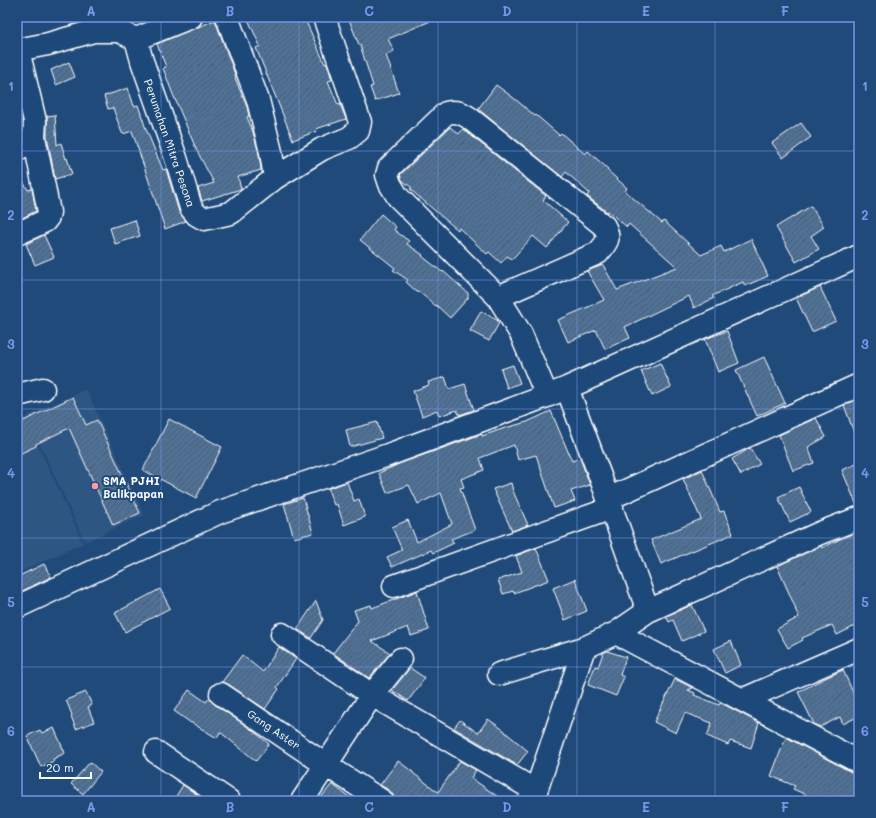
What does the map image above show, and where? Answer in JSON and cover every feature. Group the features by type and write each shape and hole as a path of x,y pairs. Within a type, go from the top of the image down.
{"street":[{"path":"17,234 45,221 49,212 34,137 35,121 17,50 48,44 94,31 124,29 191,17"},
{"path":"227,17 258,100 272,152 275,178"},
{"name":"Perumahan Mitra Pesona","path":"124,29 142,61 176,158 191,208 197,215 204,219 232,213 275,178 322,149 349,138 358,131 360,122 324,17"},
{"path":"498,297 598,252 607,242 607,232 604,226 468,117 461,113 446,113 389,168 387,175 390,184 398,197 498,297 521,334 547,396"},
{"path":"17,150 23,148 34,137"},
{"path":"17,607 220,512 388,455 567,388 859,256"},
{"path":"394,586 610,504 859,386"},
{"path":"567,388 648,611"},
{"path":"17,395 43,390"},
{"path":"499,674 584,648 616,633 648,611 820,533 859,518"},
{"path":"616,633 859,762"},
{"path":"282,634 372,695 532,796 584,648"},
{"path":"742,700 859,649"},
{"path":"302,801 372,695 401,659"},
{"name":"Gang Aster","path":"222,694 326,765 382,801"},
{"path":"156,752 229,801"}],"shaded area":[{"name":"SMA PJHI Balikpapan","path":"86,389 144,515 85,542 27,416"},
{"path":"25,417 83,543 20,572 17,565 17,421"}],"building":[{"path":"247,17 304,17 325,64 327,63 332,80 328,81 338,105 340,104 346,119 316,129 317,131 293,140 256,48 260,46"},
{"path":"348,17 440,17 388,39 394,51 386,55 399,93 375,101 370,87 373,86 360,45"},
{"path":"215,20 236,77 235,78 247,107 249,116 247,117 259,154 261,170 238,177 241,189 202,201 198,188 214,183 197,151 172,92 163,68 166,67 157,44"},
{"path":"69,62 75,77 56,85 51,70"},
{"path":"496,85 535,116 536,115 559,135 561,133 585,154 588,151 627,188 625,191 662,223 664,221 701,255 721,246 724,252 751,239 768,276 745,286 743,282 712,296 714,298 694,308 689,296 625,327 630,338 605,349 596,330 568,342 558,320 604,300 587,271 603,265 617,290 677,267 629,224 627,227 587,196 589,193 566,172 562,177 478,109"},
{"path":"128,88 134,106 138,105 163,170 166,169 179,212 186,221 165,229 132,131 122,133 113,108 108,109 104,96"},
{"path":"55,115 57,145 61,143 72,174 55,179 47,136 47,116"},
{"path":"801,123 811,137 783,158 772,143"},
{"path":"450,127 459,134 463,129 546,196 543,200 568,222 547,248 533,236 512,259 507,256 501,263 489,252 487,254 459,228 458,230 442,217 402,180 400,175"},
{"path":"17,171 28,190 32,189 36,211 18,220"},
{"path":"811,206 824,227 811,236 819,249 796,262 776,227"},
{"path":"381,214 396,227 394,230 409,241 407,244 423,255 422,256 442,272 443,271 468,293 468,298 450,318 436,305 419,292 418,293 406,282 408,280 393,270 395,268 360,240"},
{"path":"135,220 140,236 115,244 110,228"},
{"path":"44,235 54,257 35,265 26,244"},
{"path":"820,287 836,321 812,332 796,298"},
{"path":"481,311 497,320 499,323 489,341 470,331"},
{"path":"727,331 739,363 718,372 705,339"},
{"path":"764,357 785,403 757,416 736,370"},
{"path":"660,363 671,387 652,396 641,371"},
{"path":"513,365 520,383 507,388 501,369"},
{"path":"445,377 449,389 465,384 474,410 459,415 457,410 439,416 437,410 422,416 413,391 429,385 428,382"},
{"path":"73,397 86,425 97,420 140,513 113,525 69,428 17,455 17,424"},
{"path":"859,399 859,441 857,441 844,405"},
{"path":"551,411 572,461 580,458 590,485 571,491 575,501 554,508 536,455 518,460 514,445 480,458 484,470 461,479 464,487 460,488 475,530 451,539 454,543 433,553 431,550 392,567 387,557 402,550 392,527 408,520 417,542 452,524 441,493 418,504 409,485 387,493 379,473 401,463 482,434 482,436 527,422"},
{"path":"816,418 826,437 808,447 814,463 793,471 779,435"},
{"path":"169,419 222,447 196,498 143,470"},
{"path":"377,422 382,438 350,447 346,430"},
{"path":"750,448 760,464 741,475 732,459"},
{"path":"859,463 859,506 857,506 842,470"},
{"path":"702,470 720,512 724,511 733,534 661,564 651,540 701,519 683,479"},
{"path":"347,482 354,501 359,499 365,517 344,525 337,504 334,505 329,488"},
{"path":"511,483 528,525 512,531 493,489"},
{"path":"799,487 811,512 790,522 778,497"},
{"path":"303,498 313,533 294,538 284,504"},
{"path":"859,531 859,624 837,635 832,625 802,638 803,640 788,648 777,629 799,617 777,566"},
{"path":"536,548 549,580 514,593 513,591 503,594 498,580 522,572 516,556"},
{"path":"44,564 51,577 20,592 17,585 17,577"},
{"path":"575,579 587,611 565,620 553,588"},
{"path":"160,589 170,608 125,632 115,613"},
{"path":"417,591 429,630 411,636 408,627 372,641 390,653 369,678 333,653 358,621 354,610 371,605 372,608"},
{"path":"316,601 323,620 311,638 297,629"},
{"path":"692,605 704,631 682,641 673,620 669,622 666,616"},
{"path":"731,641 741,665 725,673 714,649"},
{"path":"279,647 296,659 277,687 279,689 265,709 228,684 222,682 242,655 263,672"},
{"path":"607,651 626,657 620,675 624,677 616,696 588,685 595,666 598,667 603,653"},
{"path":"410,668 425,678 408,701 392,690"},
{"path":"843,670 859,706 859,716 843,724 840,717 820,727 814,724 798,692"},
{"path":"675,679 693,688 688,690 695,693 694,695 719,705 720,703 723,704 759,723 751,748 730,741 728,745 707,736 712,723 685,713 676,733 654,722"},
{"path":"189,690 206,702 209,698 214,704 251,729 269,744 256,761 220,732 217,738 174,711"},
{"path":"86,692 92,705 88,707 94,722 76,729 66,700"},
{"path":"488,719 505,731 528,751 517,765 454,728 460,720 478,733"},
{"path":"54,728 65,753 53,759 54,761 41,767 27,736 40,730 42,733"},
{"path":"786,737 853,773 859,774 859,792 855,801 820,801 793,789 795,786 771,776"},
{"path":"398,761 438,792 460,761 476,770 471,778 504,801 394,801 393,795 389,790 380,785"},
{"path":"90,762 101,772 83,794 71,784"},
{"path":"332,784 354,801 318,801"},
{"path":"183,785 207,801 173,801"}],"place":[{"name":"SMA PJHI Balikpapan","path":"95,486"}]}
